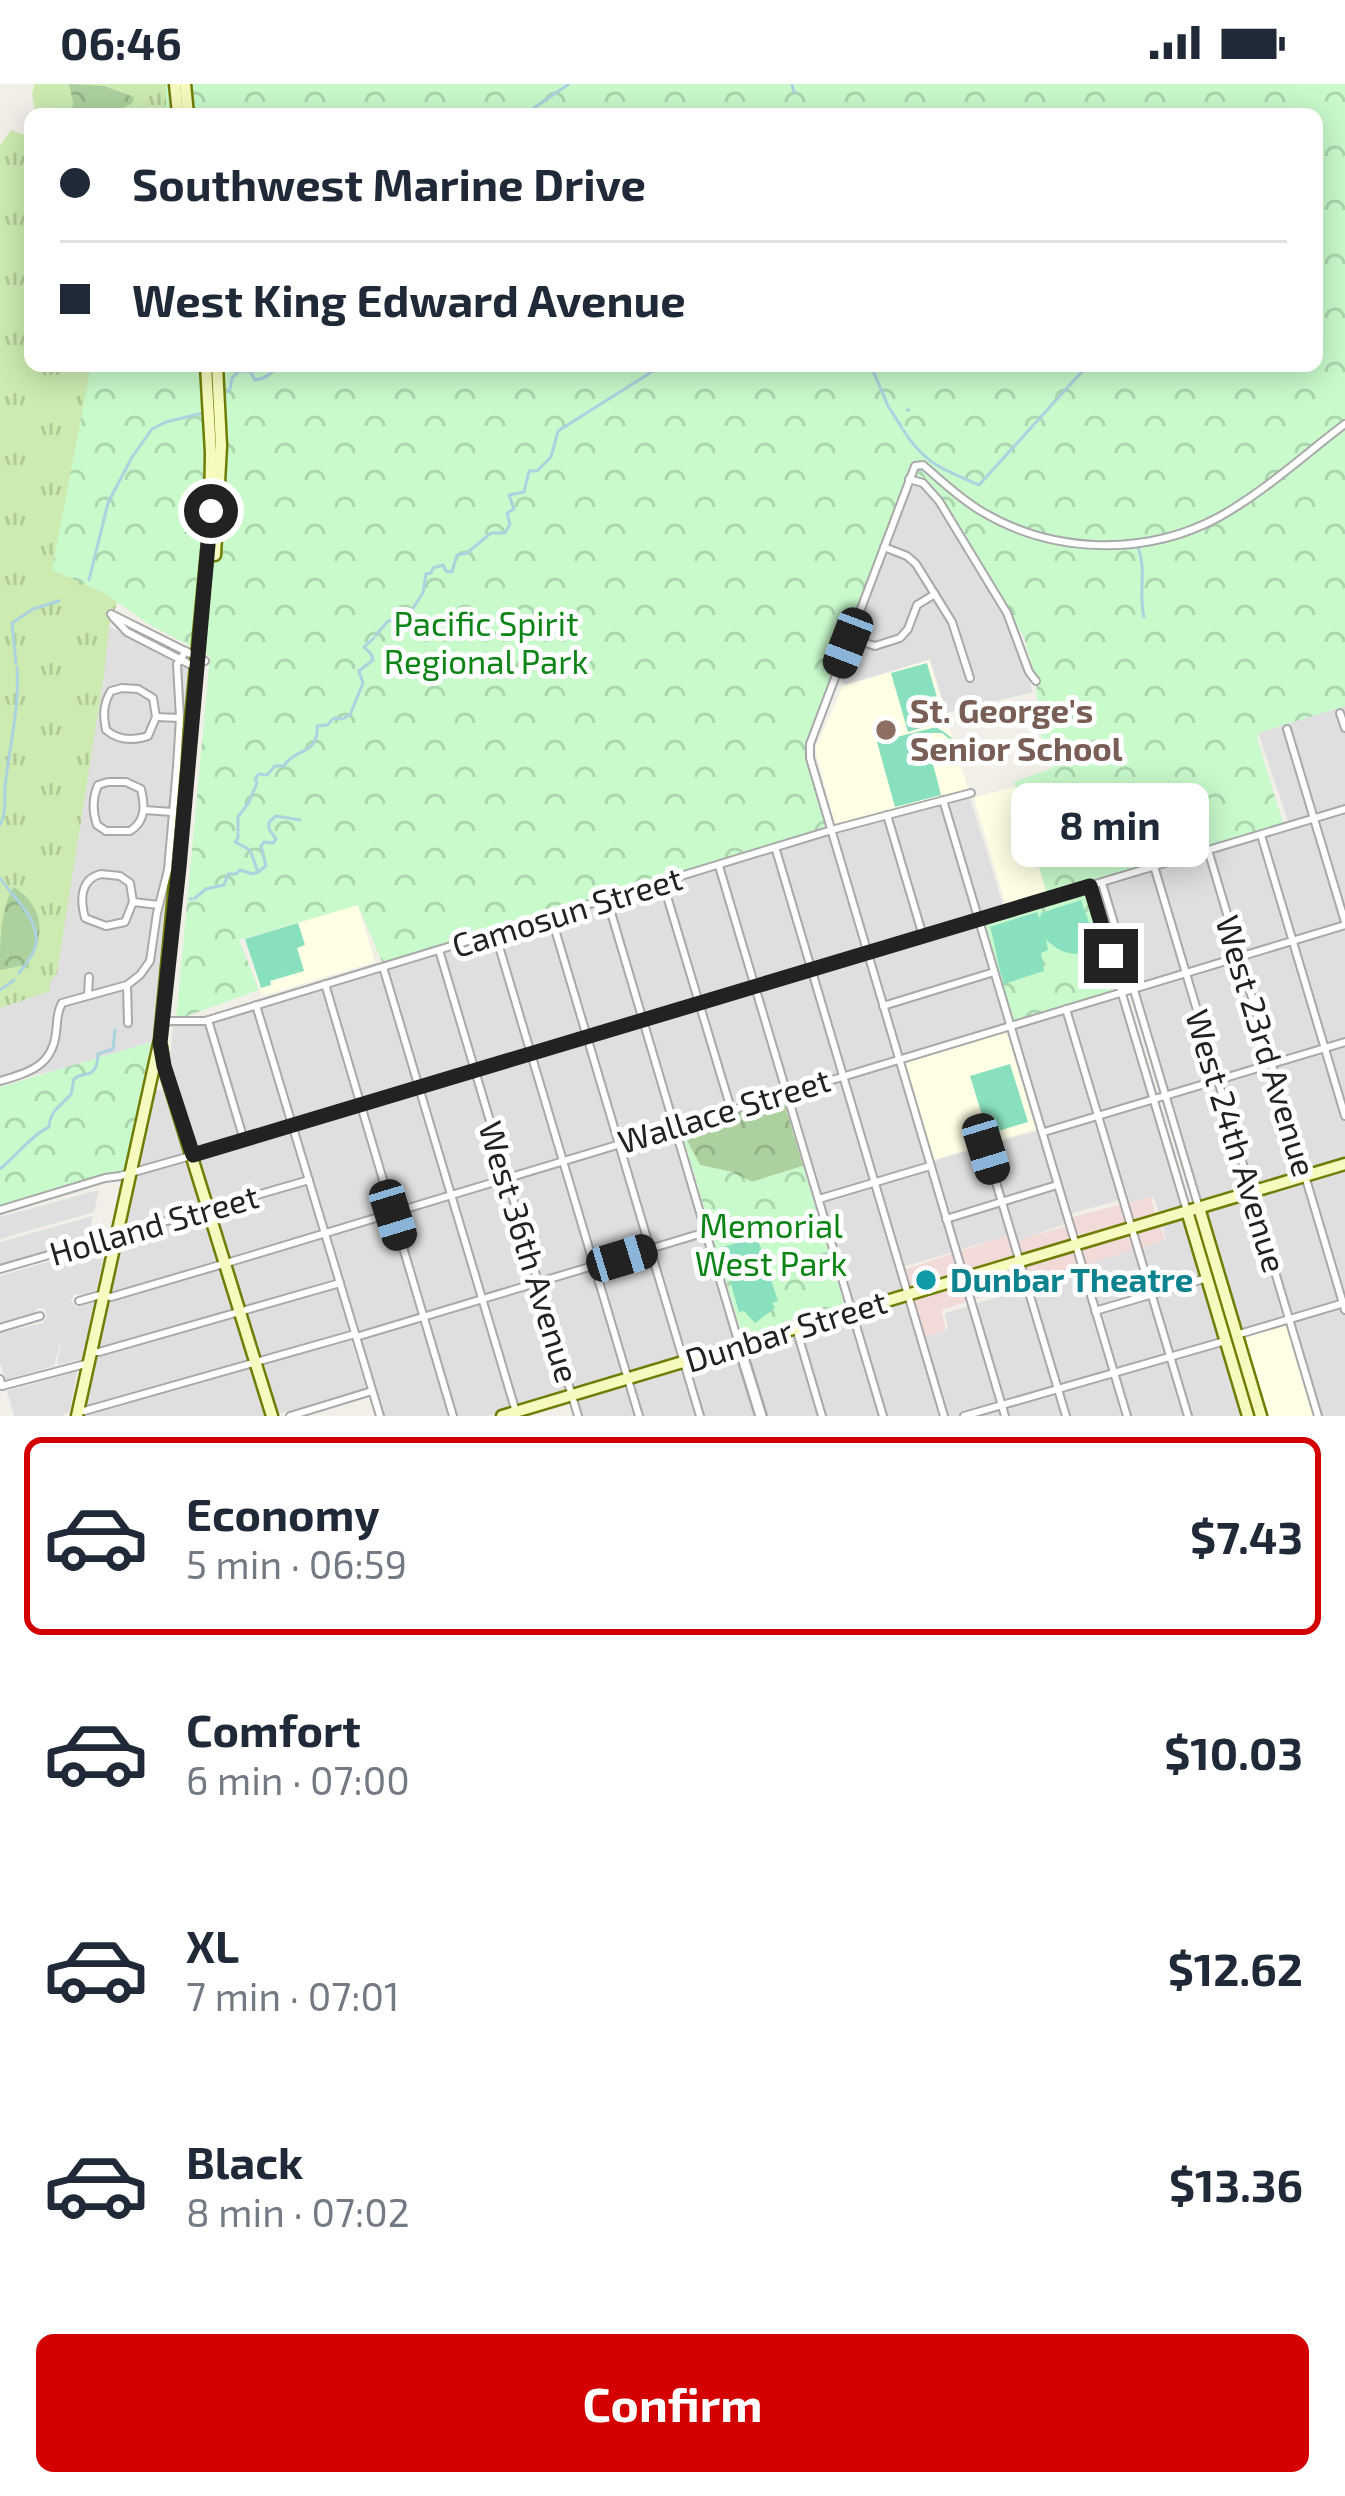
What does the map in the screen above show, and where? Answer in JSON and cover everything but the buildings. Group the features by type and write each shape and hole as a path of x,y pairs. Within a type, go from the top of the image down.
{"main road":[{"path":"78,1413 166,1023 212,496 206,372"},
{"path":"200,662 220,485 217,372"},
{"path":"162,1048 272,1416"},
{"path":"150,1086 171,1086"},
{"name":"Dunbar Street","path":"502,1416 1345,1163"},
{"path":"1193,1209 1205,1229 1213,1276"},
{"path":"1193,1209 1261,1416"},
{"path":"1232,1338 1248,1416"}],"street":[{"path":"1005,1416 809,751 915,466 923,465 966,502 1000,522 1030,533 1089,545 1128,544 1163,539 1218,517 1345,424"},
{"path":"909,478 923,483 939,501 1007,613 1036,681"},
{"path":"884,547 913,560 952,622 970,678"},
{"path":"851,639 875,646 900,638 917,605 935,594"},
{"path":"184,656 111,614 127,632 184,656 200,662"},
{"path":"0,1082 37,1070 55,1041 58,1009 69,999 127,985 150,961 167,870 180,718 177,664 184,656"},
{"path":"138,689 153,698 156,716 148,736 128,740 106,730 104,708 111,691 138,689"},
{"path":"1340,713 1345,728"},
{"path":"156,716 180,718"},
{"path":"1287,728 1345,924"},
{"path":"126,782 141,789 144,810 138,827 130,832 106,831 93,815 94,794 98,785 126,782"},
{"name":"Camosun Street","path":"166,1023 208,1020 971,793"},
{"path":"943,800 1127,1416"},
{"path":"0,1207 193,1155 1345,809"},
{"path":"144,810 173,812"},
{"path":"887,815 922,935"},
{"path":"1261,835 1345,1116"},
{"path":"775,849 944,1416"},
{"name":"West 23rd Avenue","path":"1208,850 1344,1305"},
{"path":"719,866 883,1416"},
{"name":"West 24th Avenue","path":"1154,866 1318,1416"},
{"path":"112,874 130,883 133,902 125,922 98,925 85,918 82,894 92,876 112,874"},
{"path":"663,883 731,1109"},
{"path":"1102,883 1193,1209"},
{"path":"1090,886 1178,1179 1193,1209"},
{"path":"608,899 760,1416"},
{"path":"133,902 178,907"},
{"path":"551,916 700,1416"},
{"name":"Wallace Street","path":"79,1301 111,1297 226,1263 1345,924"},
{"path":"495,933 639,1416"},
{"name":"West 36th Avenue","path":"439,950 578,1416"},
{"path":"382,967 517,1414"},
{"path":"883,1006 994,972"},
{"path":"88,995 89,976"},
{"path":"325,984 453,1416"},
{"path":"127,985 128,1024"},
{"path":"256,1005 380,1416"},
{"path":"1066,1009 1188,1416"},
{"path":"208,1020 244,1139"},
{"path":"1043,1132 1345,1042"},
{"path":"986,1149 1066,1416"},
{"path":"819,1199 930,1166"},
{"name":"Holland Street","path":"0,1269 309,1180"},
{"path":"946,1219 1057,1185"},
{"path":"78,1413 424,1318 706,1232"},
{"path":"1095,1312 1213,1276"},
{"path":"1,1382 340,1283"},
{"path":"964,1416 1344,1305"},
{"path":"0,1328 40,1316"},
{"path":"796,1328 822,1416"},
{"path":"290,1416 373,1391"}],"shaded area":[{"path":"919,485 936,502 1008,620 1033,692 947,713 930,659 845,685 840,679 909,488"},
{"path":"109,626 188,669 161,995 151,1042 77,1066 0,1082 0,1008 42,991"},
{"name":"St. George's Senior School","path":"929,661 968,789 835,825 815,749 843,686"},
{"path":"1345,706 1345,1160 1199,1202 1108,886 1291,830 1258,732"},
{"path":"1015,786 1047,894 1006,906 974,798"},
{"path":"970,798 1004,908 973,919 1005,1023 894,1057 926,1163 1043,1129 1013,1027 1119,996 1182,1208 1160,1214 1153,1197 1123,1205 1120,1200 1066,1215 1067,1223 1027,1238 1016,1241 1013,1234 899,1268 903,1291 853,1305 789,1090 672,1125 738,1341 487,1416 384,1416 357,1329 250,1360 266,1416 82,1416 155,1091 178,1085 170,1062 173,1025 211,1021"},
{"path":"358,905 375,962 262,996 245,939"},
{"path":"1006,1031 1036,1129 933,1160 905,1062"},
{"path":"1345,1169 1345,1416 1320,1416 1292,1315 1240,1331 1205,1211"},
{"path":"99,1190 94,1212 0,1239 0,1217"},
{"path":"1151,1197 1156,1216 912,1289 903,1270 1009,1235 1012,1242 1071,1225 1069,1218"},
{"path":"93,1216 92,1238 0,1264 0,1242"},
{"path":"1184,1216 1246,1416 582,1416 577,1398 906,1300 919,1338 948,1330 945,1313 1084,1271 1083,1264 1166,1240 1162,1224"},
{"path":"1160,1224 1165,1240 941,1310 946,1330 923,1337 913,1297"},
{"path":"106,1245 96,1292 75,1294 71,1300 76,1307 94,1302 82,1359 57,1365 62,1337 54,1366 5,1380 0,1333 43,1323 47,1315 38,1308 32,1315 0,1324 0,1276"},
{"path":"1287,1325 1314,1416 1264,1416 1241,1339"},
{"path":"351,1340 366,1388 278,1414 265,1365"},
{"path":"77,1371 70,1411 62,1416 14,1416 7,1391"}],"green space":[{"path":"34,84 166,84 166,108 35,108"},
{"path":"69,84 104,86 134,97 124,108 72,108"},
{"name":"Pacific Spirit Regional Park","path":"166,84 1345,84 1345,706 1258,733 1283,823 1047,894 1014,782 1053,768 1038,726 1036,681 1024,637 922,476 908,481 806,749 827,828 383,964 358,905 239,940 259,990 176,1020 210,656 150,625 104,593 52,570 90,372 1323,372 1323,108 166,108"},
{"path":"11,130 24,135 24,372 96,372 117,604 109,626 57,973 50,991 0,1008 0,146"},
{"path":"927,663 944,721 908,732 891,673"},
{"path":"936,727 952,739 957,752 942,733 925,733 941,795 895,807 877,742"},
{"path":"14,887 29,900 40,931 29,969 0,970 3,915"},
{"path":"1086,891 1117,992 1014,1023 984,922"},
{"path":"1081,900 1098,948 1070,953 1046,939 1048,950 1041,953 1044,971 1004,984 990,927 1037,912 1040,919 1041,913"},
{"path":"298,923 305,945 297,948 304,971 261,988 245,939"},
{"path":"151,1042 125,1170 0,1207 0,1087"},
{"path":"1010,1064 1028,1122 988,1134 970,1076"},
{"path":"783,1099 803,1166 752,1182 700,1165 681,1130"},
{"name":"Memorial West Park","path":"681,1130 700,1165 752,1182 803,1166 845,1307 743,1338"},
{"path":"757,1237 778,1301 755,1323 744,1311 739,1312 726,1267 732,1265 723,1247"}],"waterway":[{"path":"534,108 569,84"},
{"path":"792,84 794,92"},
{"path":"230,389 238,372"},
{"path":"251,372 255,380 271,372"},
{"path":"376,635 388,621 413,616 426,574 433,568 443,565 452,572 457,555 467,553 491,533 505,533 510,524 507,513 514,509 509,495 524,492 529,471 537,471 551,457 558,431 651,372"},
{"path":"874,372 902,428"},
{"path":"903,430 928,459 979,485 1082,372"},
{"path":"89,580 108,503 132,457 152,429 203,413"},
{"path":"1138,547 1144,617"},
{"path":"16,663 12,623 33,609 59,601"},
{"path":"195,898 206,889 224,885 228,874 258,872 250,850 235,842 238,817 249,802 255,779 310,747 317,726 350,715 363,683 359,671 373,660 364,647 374,638"},
{"path":"0,825 16,712 17,667"},
{"path":"258,872 266,866 261,846 276,839 269,822 276,816 300,820"},
{"path":"0,878 35,929 34,951 19,973"},
{"path":"0,990 14,980"},
{"path":"0,1169 49,1127 54,1112 71,1094 74,1079 92,1072 98,1054 113,1049 115,1030"}],"place":[{"name":"St. George's Senior School","path":"886,730"},
{"name":"Dunbar Theatre","path":"926,1280"}],"route":[{"path":"211,511 160,1043 193,1155 1090,886 1111,956"}]}
